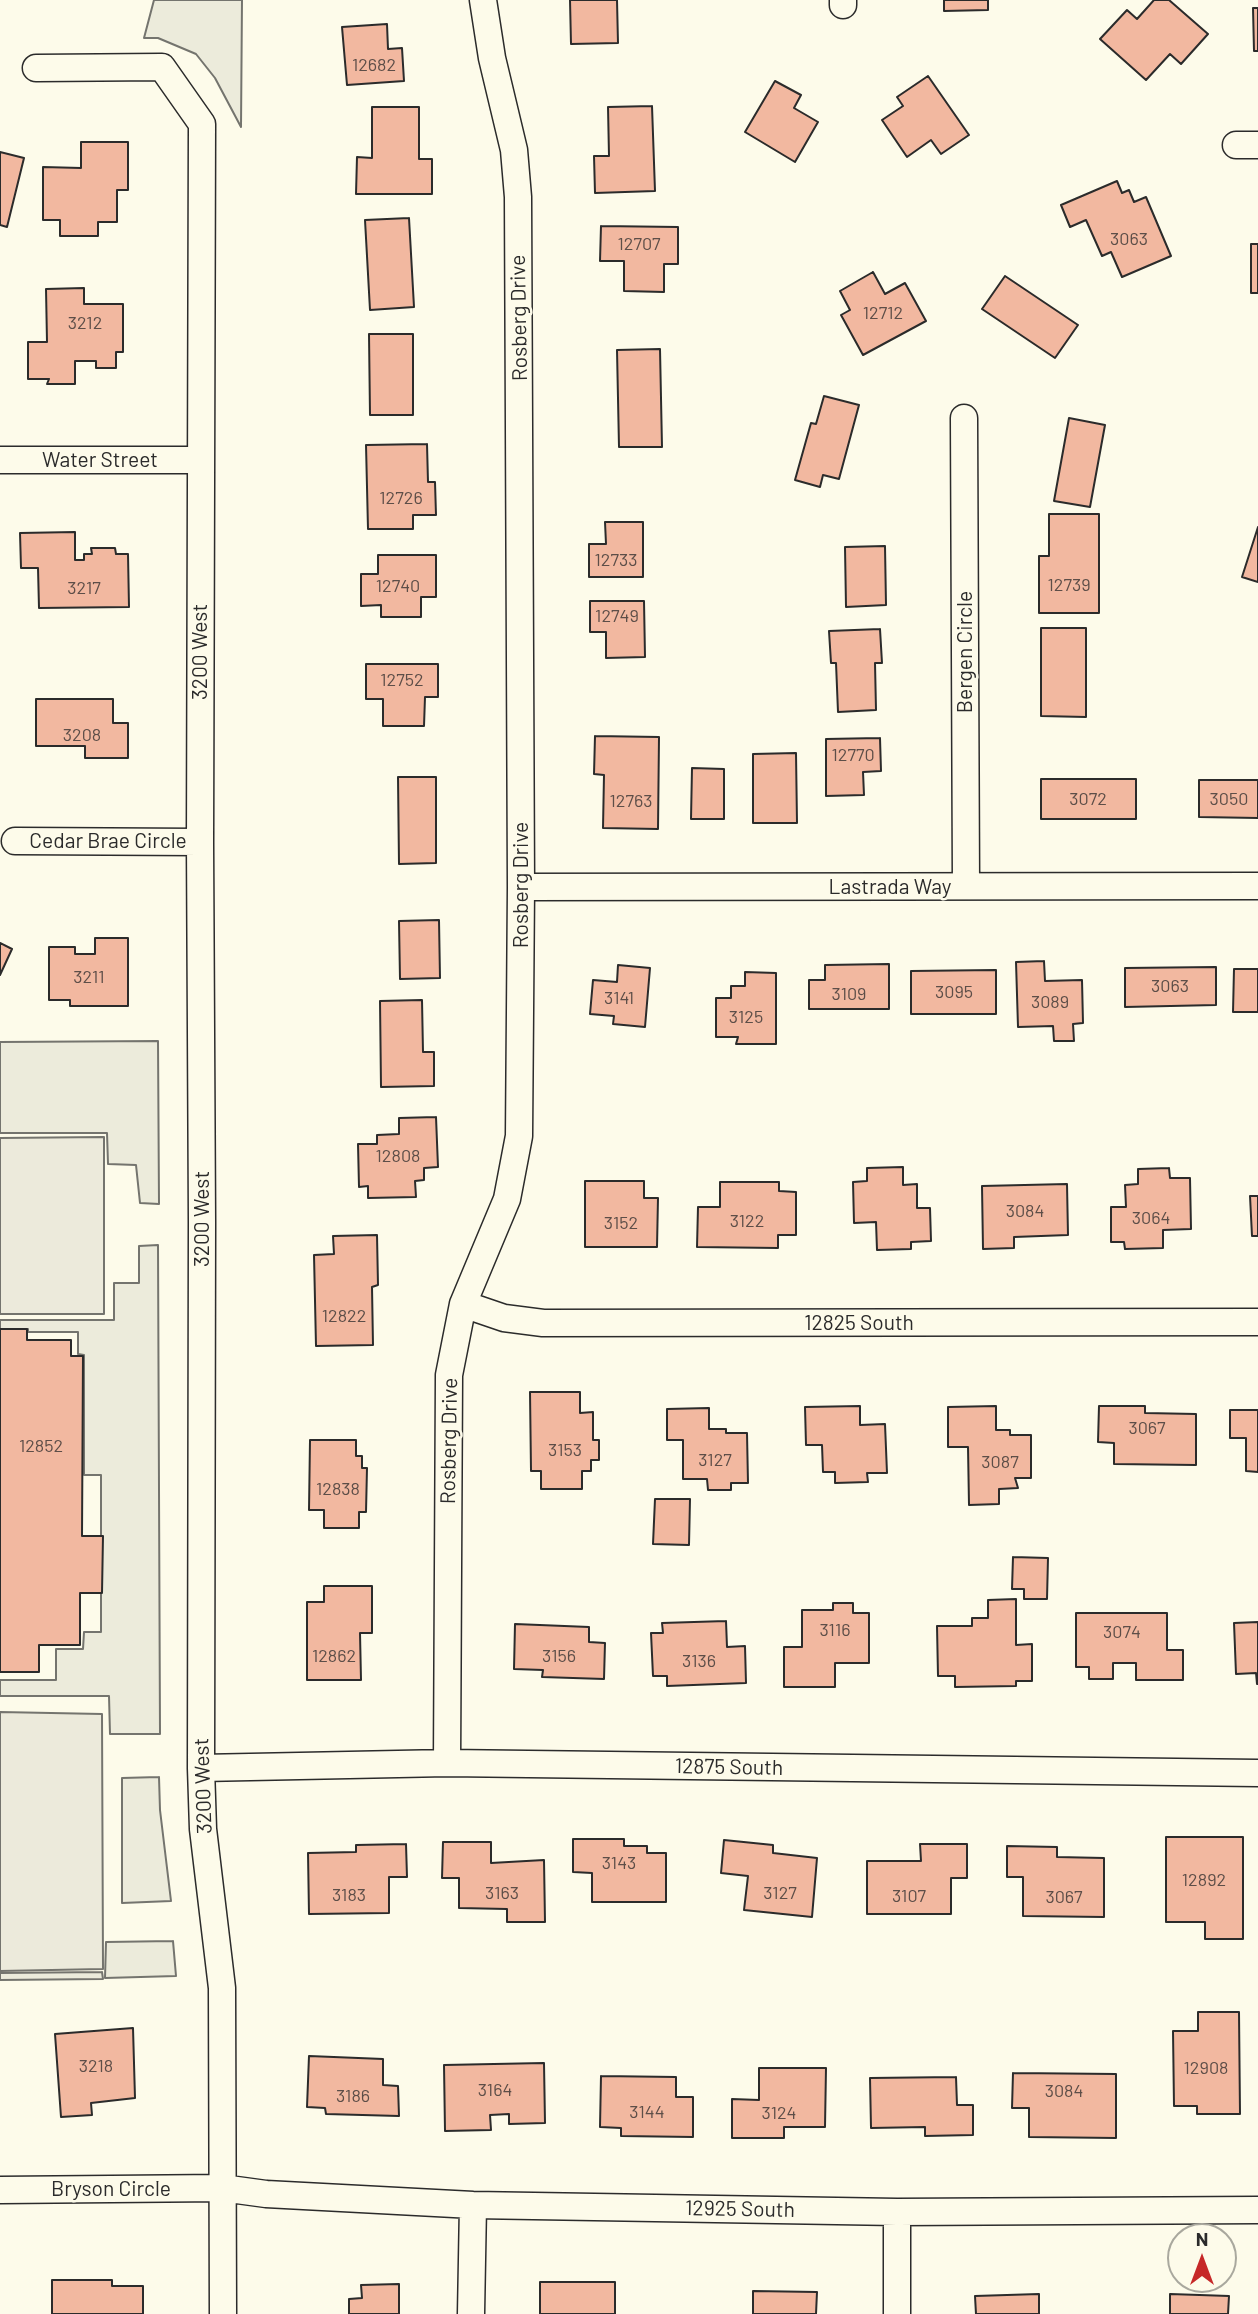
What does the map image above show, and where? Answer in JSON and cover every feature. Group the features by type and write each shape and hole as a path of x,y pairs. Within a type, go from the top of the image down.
{"street":[{"name":"Rosberg Drive","path":"447,1763 449,1375 464,1304 507,1199 519,1136 521,887 518,197 514,150 492,58 483,0"},
{"name":"3200 West","path":"36,68 162,67 202,124 201,1768 203,1829 222,1988 223,2314"},
{"name":"Bergen Circle","path":"964,418 966,886"},
{"name":"Water Street","path":"0,460 201,460"},
{"name":"Cedar Brae Circle","path":"15,841 200,842"},
{"name":"Lastrada Way","path":"521,887 1258,886"},
{"name":"12825 South","path":"464,1304 505,1318 543,1323 1258,1322"},
{"name":"12875 South","path":"201,1768 447,1763 1258,1773"},
{"name":"Bryson Circle","path":"0,2190 222,2188"},
{"name":"12925 South","path":"222,2188 266,2194 473,2205 897,2211 1258,2210"},
{"path":"471,2314 473,2205"},
{"path":"897,2211 897,2314"}],"shaded area":[{"path":"154,0 242,0 241,127 215,78 196,54 158,38 144,38"},
{"path":"158,1041 159,1204 140,1203 136,1165 108,1164 107,1133 0,1133 0,1042"},
{"path":"104,1137 104,1314 0,1314 0,1138"},
{"path":"158,1245 160,1734 110,1734 109,1696 0,1696 0,1680 56,1680 56,1649 83,1649 84,1632 101,1632 101,1475 84,1475 84,1355 78,1354 78,1332 0,1329 0,1320 114,1320 114,1283 139,1283 139,1246"},
{"path":"0,1712 102,1714 103,1969 0,1971"},
{"path":"159,1777 160,1810 171,1901 122,1903 122,1778"},
{"path":"173,1941 176,1976 105,1978 106,1942"},
{"path":"102,1972 103,1979 0,1980 0,1973"}],"building":[{"path":"570,0 617,0 618,43 571,44"},
{"path":"944,0 988,0 988,10 944,11"},
{"path":"1154,0 1169,0 1208,34 1181,64 1170,54 1146,80 1100,39 1127,10 1137,19"},
{"path":"1253,8 1258,8 1258,51 1254,51"},
{"path":"387,24 388,49 402,48 404,81 347,85 342,27"},
{"path":"928,76 969,135 941,154 931,140 907,157 882,120 903,106 897,97"},
{"path":"775,81 801,95 794,108 818,122 795,162 745,132"},
{"path":"652,106 655,191 595,193 594,156 609,156 608,107"},
{"path":"372,107 419,107 419,159 432,159 432,194 356,194 357,157 372,158"},
{"path":"81,142 128,142 128,190 117,190 117,222 98,222 98,236 60,236 60,220 43,220 43,167 81,168"},
{"path":"0,152 24,158 7,227 0,225"},
{"path":"1117,181 1122,193 1129,190 1134,202 1146,197 1171,256 1122,277 1111,252 1102,256 1086,220 1070,227 1061,205"},
{"path":"409,218 414,307 370,310 365,220"},
{"path":"601,226 678,227 678,264 664,264 664,292 624,291 624,261 600,261"},
{"path":"1251,244 1258,244 1258,293 1251,293"},
{"path":"873,272 885,294 905,283 926,321 863,355 841,315 850,310 840,291"},
{"path":"1005,276 1078,325 1055,358 982,309"},
{"path":"84,288 84,304 123,304 123,352 116,352 116,368 96,368 96,361 75,361 75,384 47,384 49,379 28,379 28,342 47,342 46,289"},
{"path":"369,334 413,334 413,415 370,415"},
{"path":"660,349 662,447 619,447 617,350"},
{"path":"824,396 859,405 839,479 823,475 820,487 795,480 811,423 816,424"},
{"path":"1069,418 1105,425 1090,507 1054,501"},
{"path":"427,444 428,482 435,482 436,515 413,515 413,529 368,529 366,445"},
{"path":"1049,514 1099,514 1099,613 1039,613 1039,556 1049,556"},
{"path":"605,522 643,522 643,577 589,577 589,544 606,544"},
{"path":"1258,527 1258,582 1242,577"},
{"path":"75,532 75,560 84,560 84,554 92,554 91,548 115,548 116,554 128,554 129,607 39,608 38,568 21,568 20,533"},
{"path":"885,546 886,605 846,607 845,547"},
{"path":"378,555 436,555 436,597 421,597 421,617 381,617 381,605 361,606 361,574 378,574"},
{"path":"590,601 644,601 645,657 606,658 606,632 590,632"},
{"path":"1041,628 1086,628 1086,717 1041,716"},
{"path":"880,629 882,663 875,663 876,710 838,712 836,663 831,663 829,631"},
{"path":"366,664 438,664 438,697 425,697 424,726 383,726 383,699 366,699"},
{"path":"36,699 113,699 113,723 128,723 128,758 85,758 85,746 36,746"},
{"path":"595,736 659,737 658,829 603,828 604,775 594,774"},
{"path":"880,738 881,771 863,772 864,795 826,796 826,739"},
{"path":"796,753 797,823 753,823 753,754"},
{"path":"692,768 724,769 724,819 691,819"},
{"path":"398,777 436,777 436,863 399,864"},
{"path":"1041,779 1136,779 1136,819 1041,819"},
{"path":"1199,780 1258,780 1258,818 1199,817"},
{"path":"439,920 440,978 400,979 399,921"},
{"path":"95,938 128,938 128,1006 70,1006 70,1000 49,1000 49,947 75,947 75,954 95,954"},
{"path":"0,943 12,949 0,975"},
{"path":"1044,961 1045,981 1082,980 1083,1023 1073,1024 1074,1041 1054,1041 1053,1026 1018,1027 1016,962"},
{"path":"889,964 889,1009 809,1009 809,980 825,980 825,965"},
{"path":"618,965 650,968 645,1027 613,1024 614,1016 590,1014 593,980 617,982"},
{"path":"1216,967 1216,1005 1125,1007 1125,968"},
{"path":"1234,969 1258,969 1258,1012 1233,1012"},
{"path":"996,970 996,1014 911,1014 911,971"},
{"path":"745,972 776,973 776,1044 736,1044 738,1037 716,1037 716,998 731,998 731,986 745,986"},
{"path":"422,1000 423,1052 434,1052 434,1086 381,1087 380,1001"},
{"path":"436,1117 438,1167 424,1168 424,1180 415,1181 416,1197 368,1198 368,1186 359,1187 358,1144 377,1144 377,1135 399,1134 399,1118"},
{"path":"903,1167 903,1185 917,1184 917,1208 930,1208 931,1241 911,1242 911,1249 877,1250 876,1222 854,1223 853,1182 867,1181 867,1168"},
{"path":"1169,1168 1170,1178 1190,1178 1191,1229 1163,1230 1163,1248 1125,1249 1124,1242 1111,1242 1111,1207 1126,1207 1125,1185 1138,1184 1138,1169"},
{"path":"585,1181 644,1181 644,1198 658,1198 657,1247 585,1247"},
{"path":"720,1182 779,1182 779,1191 796,1192 796,1235 778,1235 778,1248 697,1247 698,1207 720,1207"},
{"path":"1067,1184 1068,1235 1014,1237 1014,1248 983,1249 982,1186"},
{"path":"1250,1196 1258,1196 1258,1236 1252,1236"},
{"path":"377,1235 378,1285 372,1287 373,1345 316,1346 314,1255 334,1254 333,1236"},
{"path":"0,1329 27,1329 27,1340 71,1340 71,1356 83,1356 82,1536 103,1536 102,1593 80,1593 80,1645 39,1645 39,1672 0,1672"},
{"path":"530,1392 580,1392 580,1413 593,1412 593,1440 599,1440 599,1460 591,1460 591,1471 582,1471 582,1489 541,1489 541,1471 531,1471"},
{"path":"860,1406 860,1425 885,1424 887,1473 867,1473 868,1482 835,1483 835,1472 823,1472 822,1445 806,1445 805,1407"},
{"path":"996,1406 996,1430 1010,1430 1010,1435 1031,1435 1031,1478 1015,1478 1018,1488 999,1489 999,1504 969,1505 968,1447 948,1447 948,1407"},
{"path":"1099,1406 1145,1406 1145,1413 1196,1414 1196,1465 1114,1464 1114,1443 1098,1442"},
{"path":"709,1408 709,1429 726,1429 726,1433 747,1433 748,1483 731,1483 731,1490 708,1490 707,1479 683,1479 683,1440 667,1440 667,1409"},
{"path":"1230,1410 1258,1410 1258,1472 1246,1471 1246,1438 1230,1438"},
{"path":"310,1440 356,1440 356,1456 362,1456 362,1468 367,1468 366,1512 359,1512 359,1528 324,1528 324,1510 309,1510"},
{"path":"655,1499 690,1499 689,1545 653,1544"},
{"path":"1013,1557 1048,1558 1047,1599 1024,1599 1024,1589 1012,1589"},
{"path":"324,1586 372,1586 372,1633 360,1633 361,1680 307,1680 307,1602 324,1602"},
{"path":"1016,1599 1016,1645 1032,1644 1032,1681 1016,1681 1016,1686 955,1687 955,1676 938,1676 937,1626 972,1626 972,1618 988,1618 988,1600"},
{"path":"833,1603 853,1603 853,1613 869,1613 869,1663 835,1663 835,1687 784,1687 784,1647 802,1647 802,1610 833,1610"},
{"path":"1076,1613 1167,1613 1167,1650 1183,1650 1183,1680 1136,1680 1136,1663 1113,1663 1113,1679 1089,1679 1089,1667 1076,1667"},
{"path":"726,1621 727,1647 745,1646 746,1683 667,1686 667,1676 653,1676 651,1633 663,1633 662,1623"},
{"path":"1258,1622 1257,1684 1256,1673 1236,1674 1234,1623"},
{"path":"515,1624 589,1627 589,1642 605,1643 604,1679 542,1677 543,1670 514,1669"},
{"path":"1166,1837 1243,1837 1243,1939 1205,1939 1205,1922 1166,1922"},
{"path":"573,1839 624,1839 624,1846 647,1846 647,1853 666,1853 666,1902 592,1902 592,1873 573,1872"},
{"path":"724,1840 773,1845 773,1853 817,1858 812,1917 744,1910 748,1876 721,1873"},
{"path":"443,1842 491,1842 491,1863 544,1860 545,1922 507,1922 507,1909 459,1908 459,1878 442,1878"},
{"path":"406,1844 407,1877 389,1877 389,1913 309,1914 308,1853 356,1852 356,1845"},
{"path":"920,1844 967,1844 967,1878 951,1878 951,1914 867,1914 867,1861 921,1861"},
{"path":"1007,1846 1057,1847 1057,1857 1104,1858 1104,1917 1023,1916 1023,1877 1007,1877"},
{"path":"1198,2012 1239,2012 1240,2114 1197,2114 1197,2106 1174,2106 1173,2031 1198,2031"},
{"path":"133,2028 135,2098 91,2103 92,2115 61,2117 55,2034"},
{"path":"309,2056 383,2059 383,2085 398,2086 399,2116 326,2114 325,2108 307,2107"},
{"path":"544,2063 545,2123 509,2124 509,2114 490,2115 491,2130 445,2131 444,2065"},
{"path":"759,2068 826,2068 825,2127 784,2127 784,2138 732,2138 732,2099 759,2100"},
{"path":"1013,2073 1116,2074 1116,2138 1029,2137 1029,2108 1012,2108"},
{"path":"601,2076 676,2077 676,2097 693,2097 693,2137 621,2136 621,2128 600,2127"},
{"path":"956,2077 957,2105 973,2105 973,2135 925,2136 925,2127 871,2128 870,2078"},
{"path":"52,2280 112,2280 112,2286 143,2286 143,2314 52,2314"},
{"path":"540,2282 615,2282 615,2314 540,2314"},
{"path":"399,2284 399,2314 349,2314 349,2299 362,2298 361,2285"},
{"path":"753,2291 817,2292 816,2314 753,2314"},
{"path":"1039,2294 1039,2314 976,2314 975,2296"},
{"path":"1170,2294 1229,2296 1228,2314 1170,2314"}]}
